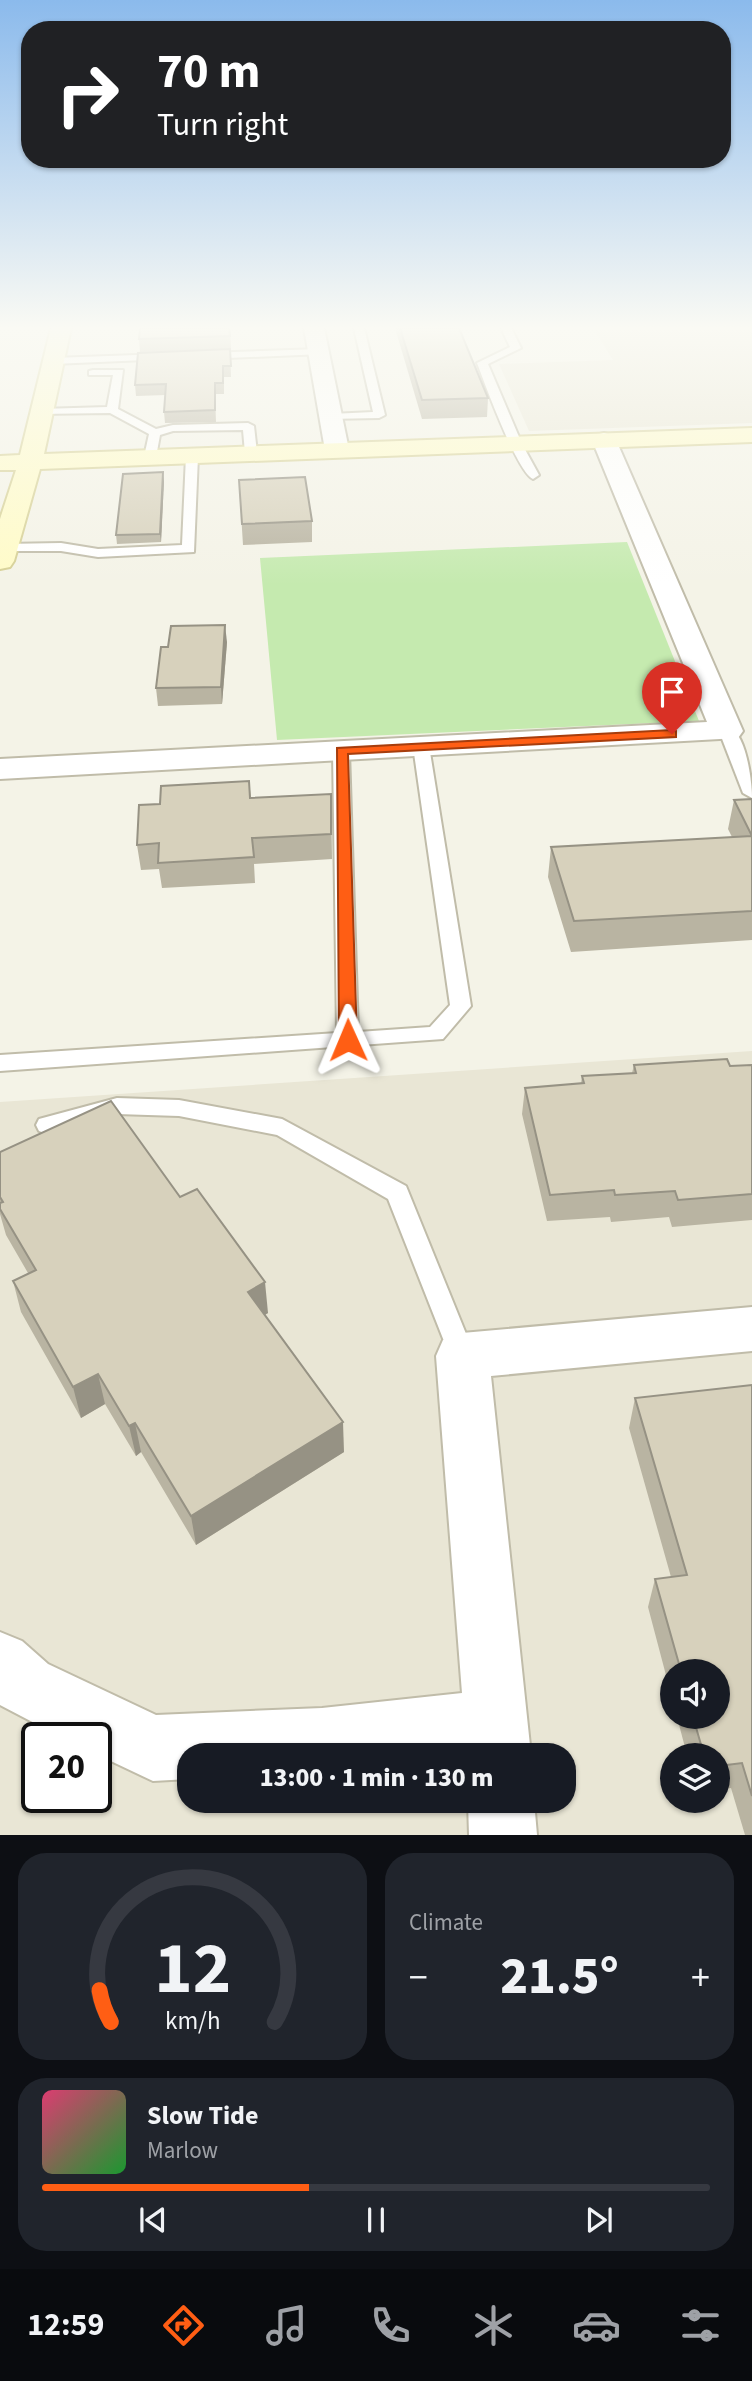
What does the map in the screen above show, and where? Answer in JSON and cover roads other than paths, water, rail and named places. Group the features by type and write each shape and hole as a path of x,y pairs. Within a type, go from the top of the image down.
{"street":[{"path":"2,554 30,462 41,414"},
{"path":"330,414 337,450"},
{"path":"0,463 752,435"},
{"path":"0,769 727,731 604,440"},
{"path":"0,1663 26,1686 153,1748 322,1740 497,1739 462,1356 752,1329"},
{"path":"502,1813 503,1835"}],"lane":[{"path":"119,414 155,433 173,428 248,426 251,453"},
{"path":"331,417 379,414"},
{"path":"503,414 533,475"},
{"path":"150,457 155,433"},
{"path":"2,554 61,547 98,553 189,549 192,456"},
{"path":"727,731 752,793"},
{"path":"0,1063 436,1034 461,1006 421,746"},
{"path":"341,751 348,1040"},
{"path":"47,1125 117,1106 179,1108 282,1128 398,1193 462,1356"}]}
